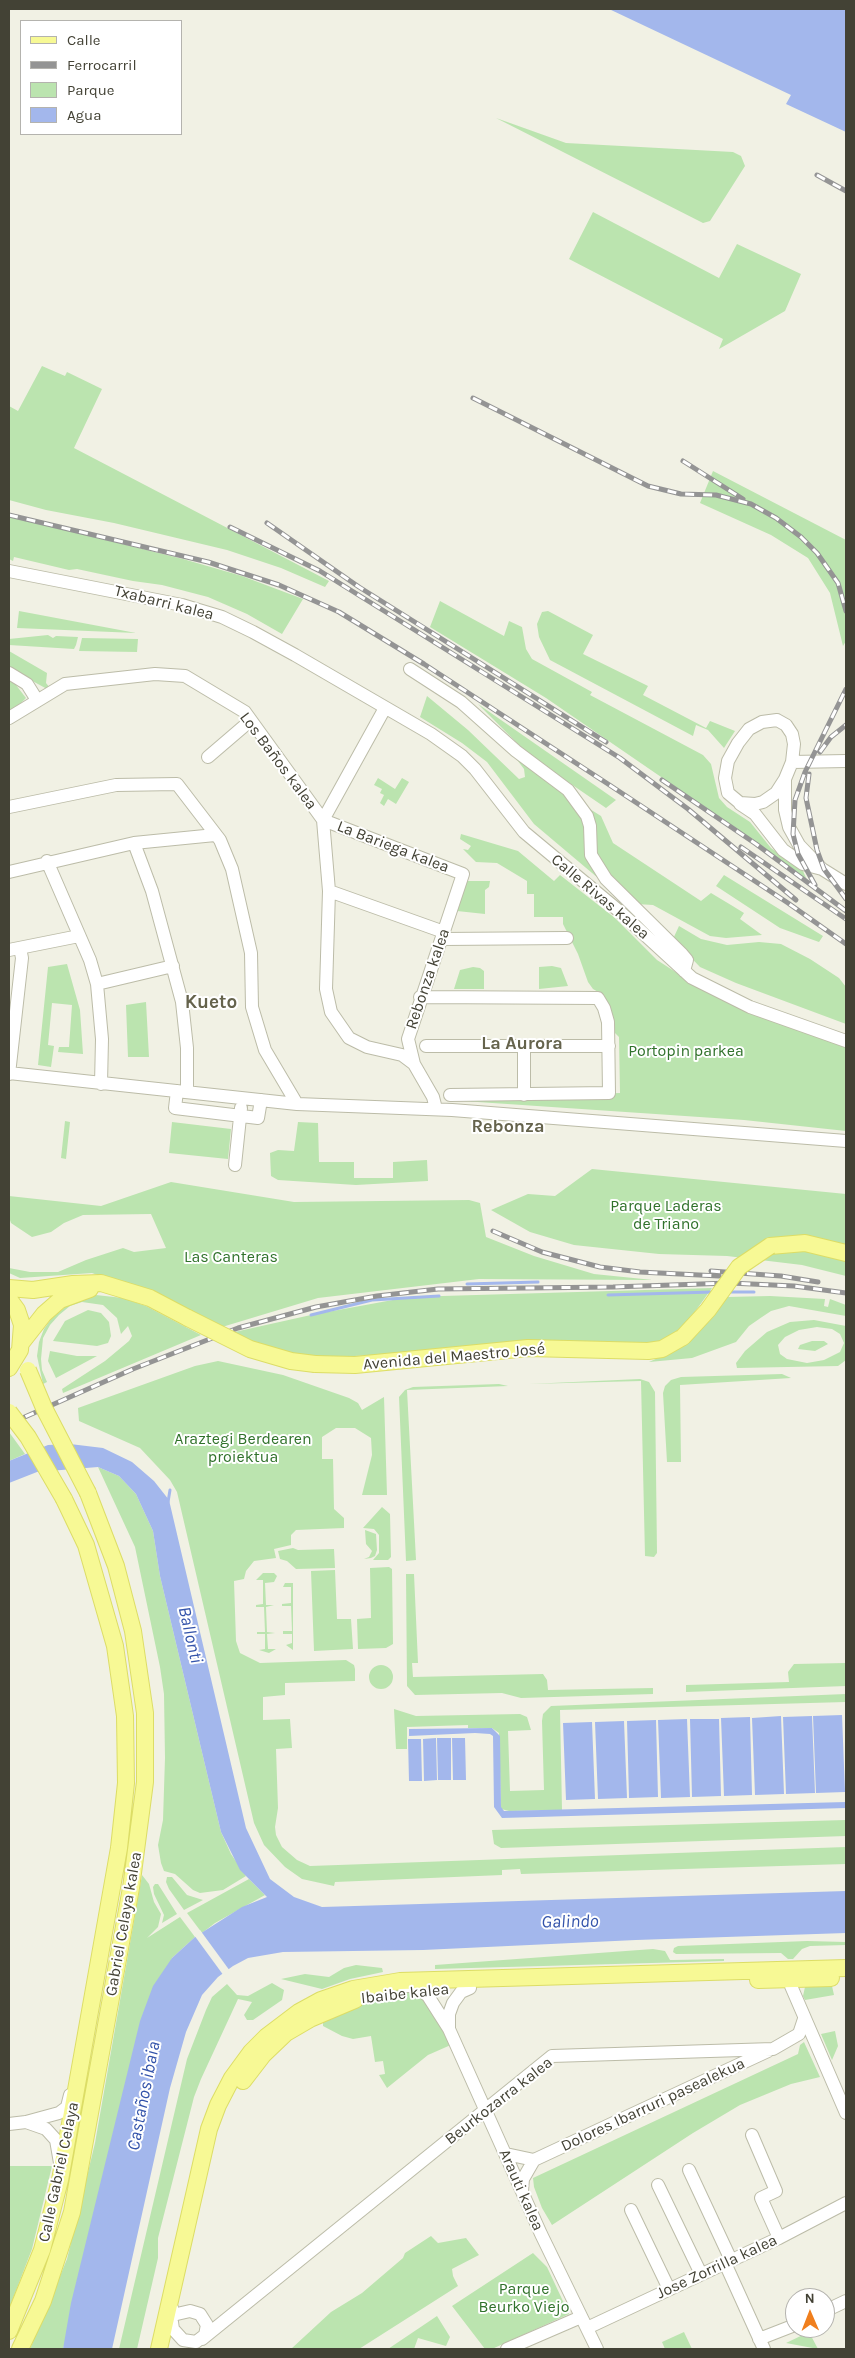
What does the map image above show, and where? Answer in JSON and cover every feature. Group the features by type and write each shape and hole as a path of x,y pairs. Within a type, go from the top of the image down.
{"main road":[{"name":"Avenida del Maestro José","path":"9,1288 33,1290 101,1282 150,1298 250,1349 292,1361 315,1364 355,1365 528,1348 648,1351 662,1349 683,1337 708,1310 739,1268 770,1246 805,1243 846,1253"},
{"path":"9,1368 21,1346 44,1314 60,1300 82,1291 120,1287"},
{"name":"Gabriel Celaya kalea","path":"9,1298 17,1310 22,1325 21,1346 28,1370 44,1408 88,1493 116,1566 133,1631 145,1713 145,1782 134,1870 72,2212 45,2294 20,2349"},
{"name":"Gabriel Celaya kalea","path":"9,1412 28,1437 64,1499 86,1545 112,1634 123,1695 126,1782 119,1848 80,2066"},
{"name":"Ibaibe kalea","path":"170,2349 173,2288 209,2129 232,2078 261,2042 299,2012 321,2000 365,1986 400,1981 846,1969"},
{"name":"Ibaibe kalea","path":"172,2319 220,2128 241,2084 263,2055 286,2033 310,2019 364,1996 421,1990 773,1980 794,1983 846,1978"},
{"name":"Calle Gabriel Celaya","path":"9,2331 39,2258 60,2180 80,2066"},
{"path":"159,2349 172,2319"}],"street":[{"name":"Txabarri kalea","path":"9,571 182,605 222,617 253,632 385,708"},
{"path":"410,669 461,702 516,751 568,790 587,816 590,826 591,855 606,880 682,954 687,960 684,971"},
{"path":"9,673 27,684 37,700"},
{"name":"Los Baños kalea","path":"9,718 65,684 172,674 185,676 245,712 323,820"},
{"path":"385,708 323,820 328,891 326,989 331,1012 349,1038 367,1047 402,1056 414,1064"},
{"name":"Calle Rivas kalea","path":"385,708 431,734 462,756 476,769 524,832 619,911 684,971 709,988 750,1007 846,1041"},
{"path":"740,804 763,802 776,793 785,779 792,762 794,744 792,734 786,724 777,720 762,722 749,729 728,761 725,778 728,793 740,804 755,814 783,850 803,864 822,869"},
{"path":"208,757 250,721"},
{"path":"792,762 846,762"},
{"path":"785,779 784,810 789,827 805,852 822,869 846,884"},
{"path":"9,807 116,784 177,784 223,846 232,869 239,892 251,953 252,1007 254,1015 265,1050 297,1104"},
{"name":"La Bariega kalea","path":"323,820 463,874"},
{"path":"9,872 134,843 215,835"},
{"path":"134,843 152,891 182,1002 187,1048 182,1092 175,1108 258,1118 261,1100"},
{"path":"47,862 79,936 97,984 102,1039 101,1084"},
{"name":"Rebonza kalea","path":"436,1109 433,1097 414,1064 408,1039 420,997 463,874"},
{"path":"328,891 443,935 567,938"},
{"path":"79,936 15,949 22,958 9,1074 297,1104 436,1109 846,1141"},
{"path":"97,984 173,966"},
{"path":"420,997 598,998 608,1022 609,1093 450,1094"},
{"path":"391,1052 408,1039"},
{"path":"426,1046 608,1046"},
{"path":"524,1046 524,1095"},
{"path":"236,1165 242,1098"},
{"path":"846,1969 808,1973 794,1983 804,2019 846,2113"},
{"path":"365,1986 381,1988 408,1985 421,1990"},
{"path":"449,2028 449,2014 453,2003 461,1992 470,1988"},
{"name":"Arauti kalea","path":"421,1990 437,2008 449,2028 522,2191 597,2349"},
{"name":"Beurkozarra kalea","path":"198,2343 552,2056 773,2049 799,2034 804,2019"},
{"name":"Dolores Ibarruri pasealekua","path":"534,2160 773,2049"},
{"path":"719,2051 720,2074"},
{"path":"9,2124 26,2122 58,2113 67,2107 80,2066"},
{"path":"26,2122 46,2129 56,2140 60,2180"},
{"path":"752,2135 776,2191 755,2201 778,2238"},
{"path":"506,2154 534,2160 523,2179 522,2191"},
{"path":"689,2170 761,2344 785,2331"},
{"path":"658,2185 700,2274"},
{"name":"Jose Zorrilla kalea","path":"508,2349 584,2323 670,2289 778,2238 846,2203"},
{"path":"631,2210 670,2289"},
{"path":"196,2312 204,2317 207,2326 198,2343 183,2340 172,2319 196,2312"},
{"path":"174,2349 184,2344 198,2343"}],"green space":[{"path":"496,118 566,143 733,152 741,156 745,166 710,221 703,223"},
{"path":"593,212 719,278 737,244 801,274 785,311 719,349 723,339 569,259"},
{"path":"42,366 65,376 67,372 102,389 74,448 329,581 325,587 281,568 227,550 9,500 9,406 18,411"},
{"path":"713,471 846,540 846,641 843,646 830,593 808,558 771,535 700,503"},
{"path":"9,516 183,559 242,576 303,599 282,634 247,614 208,597 162,585 77,569 69,570 14,557 13,561 9,559"},
{"path":"440,601 504,636 509,621 522,627 526,649 532,659 592,692 590,695 703,755 711,764 719,798 727,807 750,822 771,848 803,871 807,880 747,836 546,698 430,627"},
{"path":"19,611 136,633 17,628"},
{"path":"548,611 593,635 583,654 648,686 643,695 706,728 710,721 735,731 724,748 708,730 696,725 693,736 550,660 539,637 537,624 542,612"},
{"path":"48,635 53,638 56,636 78,637 74,649 9,645 9,639"},
{"path":"82,638 138,639 137,652 79,651"},
{"path":"9,651 47,673 46,683 50,688 47,689 9,668"},
{"path":"9,676 26,698 9,715"},
{"path":"427,696 468,730 519,779 525,777 524,769 506,745 565,793 583,816 598,878 534,824 487,762 462,743 420,717"},
{"path":"478,704 616,800 606,808 568,782 525,751"},
{"path":"378,778 395,789 402,778 409,782 396,804 388,799 384,806 380,803 384,795 380,793 382,789 374,785"},
{"path":"585,806 601,816 613,843 701,901 711,893 744,913 740,919 762,935 726,938 710,936 653,905 636,904 609,878 596,858"},
{"name":"Portopin parkea","path":"461,834 518,851 554,881 560,875 615,918 657,960 691,982 846,1047 846,1131 744,1120 463,1101 464,1098 620,1093 619,1037 614,1032 600,993 593,989 588,982 578,954 563,924 563,917 534,917 534,894 527,894 527,881 497,863 476,862 463,849 468,850 471,846 460,839"},
{"path":"724,875 823,936 819,942 780,928 716,886"},
{"path":"466,881 490,881 489,887 485,890 485,914 457,911"},
{"path":"679,926 701,939 727,945 759,942 781,944 810,959 839,978 846,987 846,1024 736,983 700,967 673,939"},
{"path":"67,964 80,1010 83,1054 58,1052 59,1047 69,1047 72,1005 52,1003 48,1045 54,1046 51,1067 38,1065 48,967"},
{"path":"552,966 561,968 568,986 539,989 539,967"},
{"path":"473,967 484,971 484,989 454,989 460,970"},
{"path":"146,1002 149,1057 128,1057 126,1005"},
{"path":"65,1121 70,1122 66,1159 61,1158"},
{"path":"172,1122 231,1129 228,1159 169,1153"},
{"path":"298,1122 318,1123 319,1162 354,1162 354,1178 393,1178 393,1162 427,1160 428,1181 356,1185 278,1180 271,1176 270,1153 278,1150 294,1151"},
{"name":"Parque Laderas de Triano","path":"592,1169 846,1194 846,1276 802,1265 727,1256 659,1254 574,1245 530,1232 491,1210 528,1194 555,1196"},
{"name":"Las Canteras","path":"171,1182 294,1202 469,1200 480,1203 486,1237 534,1256 594,1274 653,1280 479,1279 318,1298 222,1327 174,1303 92,1273 20,1278 9,1273 9,1268 30,1272 58,1272 86,1260 123,1248 134,1252 166,1248 151,1214 83,1215 64,1223 51,1232 32,1237 11,1223 9,1217 9,1196 101,1206"},
{"path":"712,1288 689,1320 663,1343 331,1357 300,1355 267,1347 230,1333 311,1315 409,1297"},
{"path":"96,1295 123,1298 146,1306 201,1335 63,1393 62,1389 105,1361 129,1341 132,1336 128,1326 121,1334 117,1318 103,1305 82,1302 70,1306 59,1315 50,1325 43,1338 42,1370 47,1382 43,1384 37,1356 39,1342 44,1329 51,1319 69,1304"},
{"path":"770,1296 825,1299 824,1306 828,1307 830,1299 846,1305 846,1316 789,1306 771,1311 762,1317 749,1326 736,1342 692,1358 649,1362 684,1346 698,1333 727,1297"},
{"path":"88,1310 101,1313 109,1322 111,1336 108,1343 97,1346 53,1341 65,1321"},
{"path":"814,1320 846,1326 846,1360 838,1366 737,1368 736,1363 745,1351 767,1332 790,1322","holes":["817,1327 832,1329 840,1334 844,1343 840,1352 824,1360 807,1363 787,1359 780,1354 778,1345 785,1337 799,1330"]},
{"path":"812,1341 824,1341 828,1344 815,1351 798,1349 800,1345"},
{"path":"50,1351 77,1356 97,1356 56,1378 48,1361"},
{"name":"Araztegi Berdearen proiektua","path":"218,1361 283,1375 349,1398 358,1403 362,1410 384,1397 387,1495 362,1495 372,1455 371,1438 355,1428 336,1428 322,1437 322,1459 333,1459 334,1509 344,1518 344,1528 296,1530 291,1535 291,1545 274,1549 276,1558 254,1561 246,1571 244,1579 234,1581 236,1641 240,1653 260,1663 346,1660 354,1665 355,1669 355,1681 285,1683 285,1695 263,1697 263,1720 290,1719 292,1748 276,1749 278,1808 275,1827 276,1835 282,1847 297,1860 310,1866 846,1847 846,1864 521,1874 520,1869 502,1870 502,1875 335,1882 334,1886 302,1879 285,1867 264,1845 254,1823 177,1492 170,1480 140,1448 79,1421 78,1408 195,1366"},
{"path":"782,1374 791,1378 680,1385 681,1462 667,1462 663,1393 665,1386 671,1380 681,1377"},
{"path":"640,1379 649,1382 655,1392 657,1553 654,1557 645,1556 641,1381 529,1384"},
{"path":"499,1384 508,1386 407,1390 416,1560 406,1561 399,1397 405,1390 413,1387"},
{"path":"9,1432 25,1454 9,1461"},
{"path":"98,1467 119,1476 136,1494 153,1531 160,1576 221,1832 231,1854 246,1876 223,1890 200,1893 193,1890 175,1874 164,1871 161,1863 158,1845 163,1820 165,1758 164,1694 160,1667 135,1547"},
{"path":"382,1507 390,1514 391,1557 388,1560 373,1560 379,1553 379,1535 374,1529 363,1528"},
{"path":"365,1530 376,1534 377,1550 375,1556 364,1559 369,1557 372,1551 366,1544"},
{"path":"293,1548 298,1550 334,1549 335,1568 296,1569 287,1561 280,1559 278,1551"},
{"path":"389,1567 392,1569 393,1644 386,1648 358,1649 357,1619 371,1618 370,1568"},
{"path":"335,1570 337,1619 351,1619 353,1649 314,1651 311,1571"},
{"path":"263,1573 274,1573 277,1576 274,1582 265,1583 266,1605 274,1605 266,1607 267,1632 275,1633 267,1634 268,1649 276,1649 269,1653 259,1650 265,1649 265,1634 257,1634 257,1632 265,1632 264,1607 256,1607 256,1605 263,1604 263,1580 256,1580"},
{"path":"406,1574 414,1574 418,1663 412,1663 413,1677 543,1674 547,1680 548,1690 653,1688 653,1694 521,1698 502,1693 415,1695 407,1686"},
{"path":"285,1583 293,1583 293,1650 286,1645 292,1643 292,1634 283,1634 283,1631 292,1631 291,1606 282,1606 282,1604 291,1603 291,1587 283,1587"},
{"path":"846,1663 846,1686 686,1692 686,1685 789,1682 788,1672 794,1664"},
{"path":"381,1665 389,1669 393,1677 389,1685 381,1689 373,1685 369,1677 373,1669"},
{"path":"846,1694 846,1702 560,1710 562,1810 509,1811 501,1809 499,1733 492,1728 468,1728 468,1725 407,1727 407,1749 396,1749 394,1709 416,1716 520,1714 527,1717 531,1730 508,1731 510,1791 544,1790 542,1721 543,1714 551,1706"},
{"path":"846,1820 846,1836 501,1848 494,1844 492,1830"},
{"path":"142,1875 149,1884 154,1902 161,1914 158,1927 147,1938 180,1917 195,1937 172,1958 63,2349 30,2349 67,2259 95,2143"},
{"path":"167,1877 172,1877 187,1895 203,1900 184,1910 169,1889 166,1882"},
{"path":"249,1879 265,1895 215,1923 202,1933 187,1913"},
{"path":"155,1884 158,1884 177,1914 162,1923 164,1915 154,1894 153,1887"},
{"path":"807,1941 846,1942 846,1945 810,1946 802,1949 793,1959 788,1959 781,1953 676,1954 673,1952 674,1948 678,1946"},
{"path":"653,1949 665,1951 670,1960 724,1959 724,1961 435,1969 435,1965"},
{"path":"356,1965 382,1968 383,1972 350,1979 322,1989 281,1979 305,1974 329,1977 344,1968"},
{"path":"272,1983 284,1990 282,2000 253,2020 247,2020 244,2015 252,2002 238,1999 201,2079 194,2097 158,2238 158,2258 137,2349 119,2349 187,2059 206,2010 212,1997 227,1984 237,1995 248,1996"},
{"path":"415,1984 453,2044 428,2055 387,2088 379,2075 385,2074 383,2061 375,2062 371,2036 353,2039 342,2036 323,2026 323,2017 349,1994"},
{"path":"832,1986 834,1995 805,2000 803,1996 805,1987"},
{"path":"835,2031 838,2046 832,2060 821,2034"},
{"path":"804,2042 820,2077 791,2084 740,2105 693,2133 552,2225 542,2208 534,2187 533,2178 798,2054 800,2045"},
{"path":"9,2166 52,2166 32,2249 9,2309"},
{"path":"431,2236 438,2243 466,2238 479,2255 452,2269 458,2286 359,2349 291,2349 331,2312 362,2293 403,2258 405,2253"},
{"name":"Parque Beurko Viejo","path":"533,2253 547,2267 569,2314 492,2349 485,2349 452,2306"},
{"path":"437,2316 450,2337 446,2346 418,2338 414,2349 388,2349"},
{"path":"684,2332 692,2349 665,2349 662,2342"},
{"path":"796,2338 812,2338 818,2349 786,2343"}],"water":[{"path":"609,9 846,9 846,132 786,104 791,95"},
{"path":"70,1444 103,1448 132,1462 154,1481 169,1500 246,1828 270,1879 294,1897 322,1907 846,1891 846,1933 423,1950 283,1952 248,1958 218,1977 202,1995 186,2032 170,2088 112,2349 63,2349 71,2303 140,2021 153,1986 172,1958 195,1937 242,1907 267,1897 240,1870 221,1832 160,1576 153,1531 136,1494 119,1476 98,1467 37,1472 9,1483 9,1461 48,1445"},
{"path":"842,1715 845,1792 816,1793 813,1716"},
{"path":"781,1716 784,1794 755,1795 752,1718"},
{"path":"812,1716 815,1793 786,1794 783,1717"},
{"path":"750,1717 752,1795 724,1796 721,1718"},
{"path":"687,1719 690,1797 661,1798 658,1720"},
{"path":"690,1719 719,1719 721,1796 692,1797"},
{"path":"656,1720 658,1797 629,1798 627,1721"},
{"path":"624,1721 627,1798 598,1799 595,1722"},
{"path":"592,1722 595,1799 566,1800 563,1723"},
{"path":"492,1728 500,1736 501,1807 504,1811 846,1802 846,1808 502,1818 494,1807 493,1736 475,1733 409,1736 409,1729"},
{"path":"436,1738 437,1780 424,1781 423,1739"},
{"path":"437,1738 451,1738 451,1780 438,1780"},
{"path":"452,1738 465,1738 466,1780 453,1780"},
{"path":"408,1739 421,1739 422,1781 409,1781"}],"pier":[{"path":"200,1930 230,1971 224,1976 194,1935"}],"waterway":[{"path":"467,1284 538,1282"},
{"path":"608,1295 713,1292"},
{"path":"729,1292 754,1292"},
{"path":"311,1315 372,1300 439,1296"},
{"path":"168,1502 170,1490"}],"railway":[{"path":"817,175 846,191"},
{"path":"473,398 648,486 681,494 716,495 751,504 776,518 801,537 817,553 838,583 846,611"},
{"path":"683,461 743,499"},
{"path":"9,515 208,562 279,585 339,612 424,664 608,784 788,903 846,944"},
{"path":"267,523 359,587 606,742"},
{"path":"230,527 320,571 620,758 688,809 796,900"},
{"path":"815,885 798,854 793,834 795,800 805,772 846,689"},
{"path":"820,752 831,737 846,725"},
{"path":"809,774 806,798 817,850 824,869 846,899"},
{"path":"662,780 756,844 846,911"},
{"path":"741,847 846,919"},
{"path":"493,1231 542,1252 600,1267 640,1272 719,1276"},
{"path":"711,1271 781,1276 818,1282"},
{"path":"9,1424 133,1369 238,1328 316,1307 377,1296 438,1289 613,1287 730,1283 794,1286 846,1293"}],"district":[{"name":"Kueto","path":"211,1003"},
{"name":"La Aurora","path":"522,1044"},
{"name":"Rebonza","path":"508,1127"}],"water label":[{"name":"Ballonti","path":"190,1635"},
{"name":"Galindo","path":"570,1922"},
{"name":"Castaños ibaia","path":"144,2096"}]}
